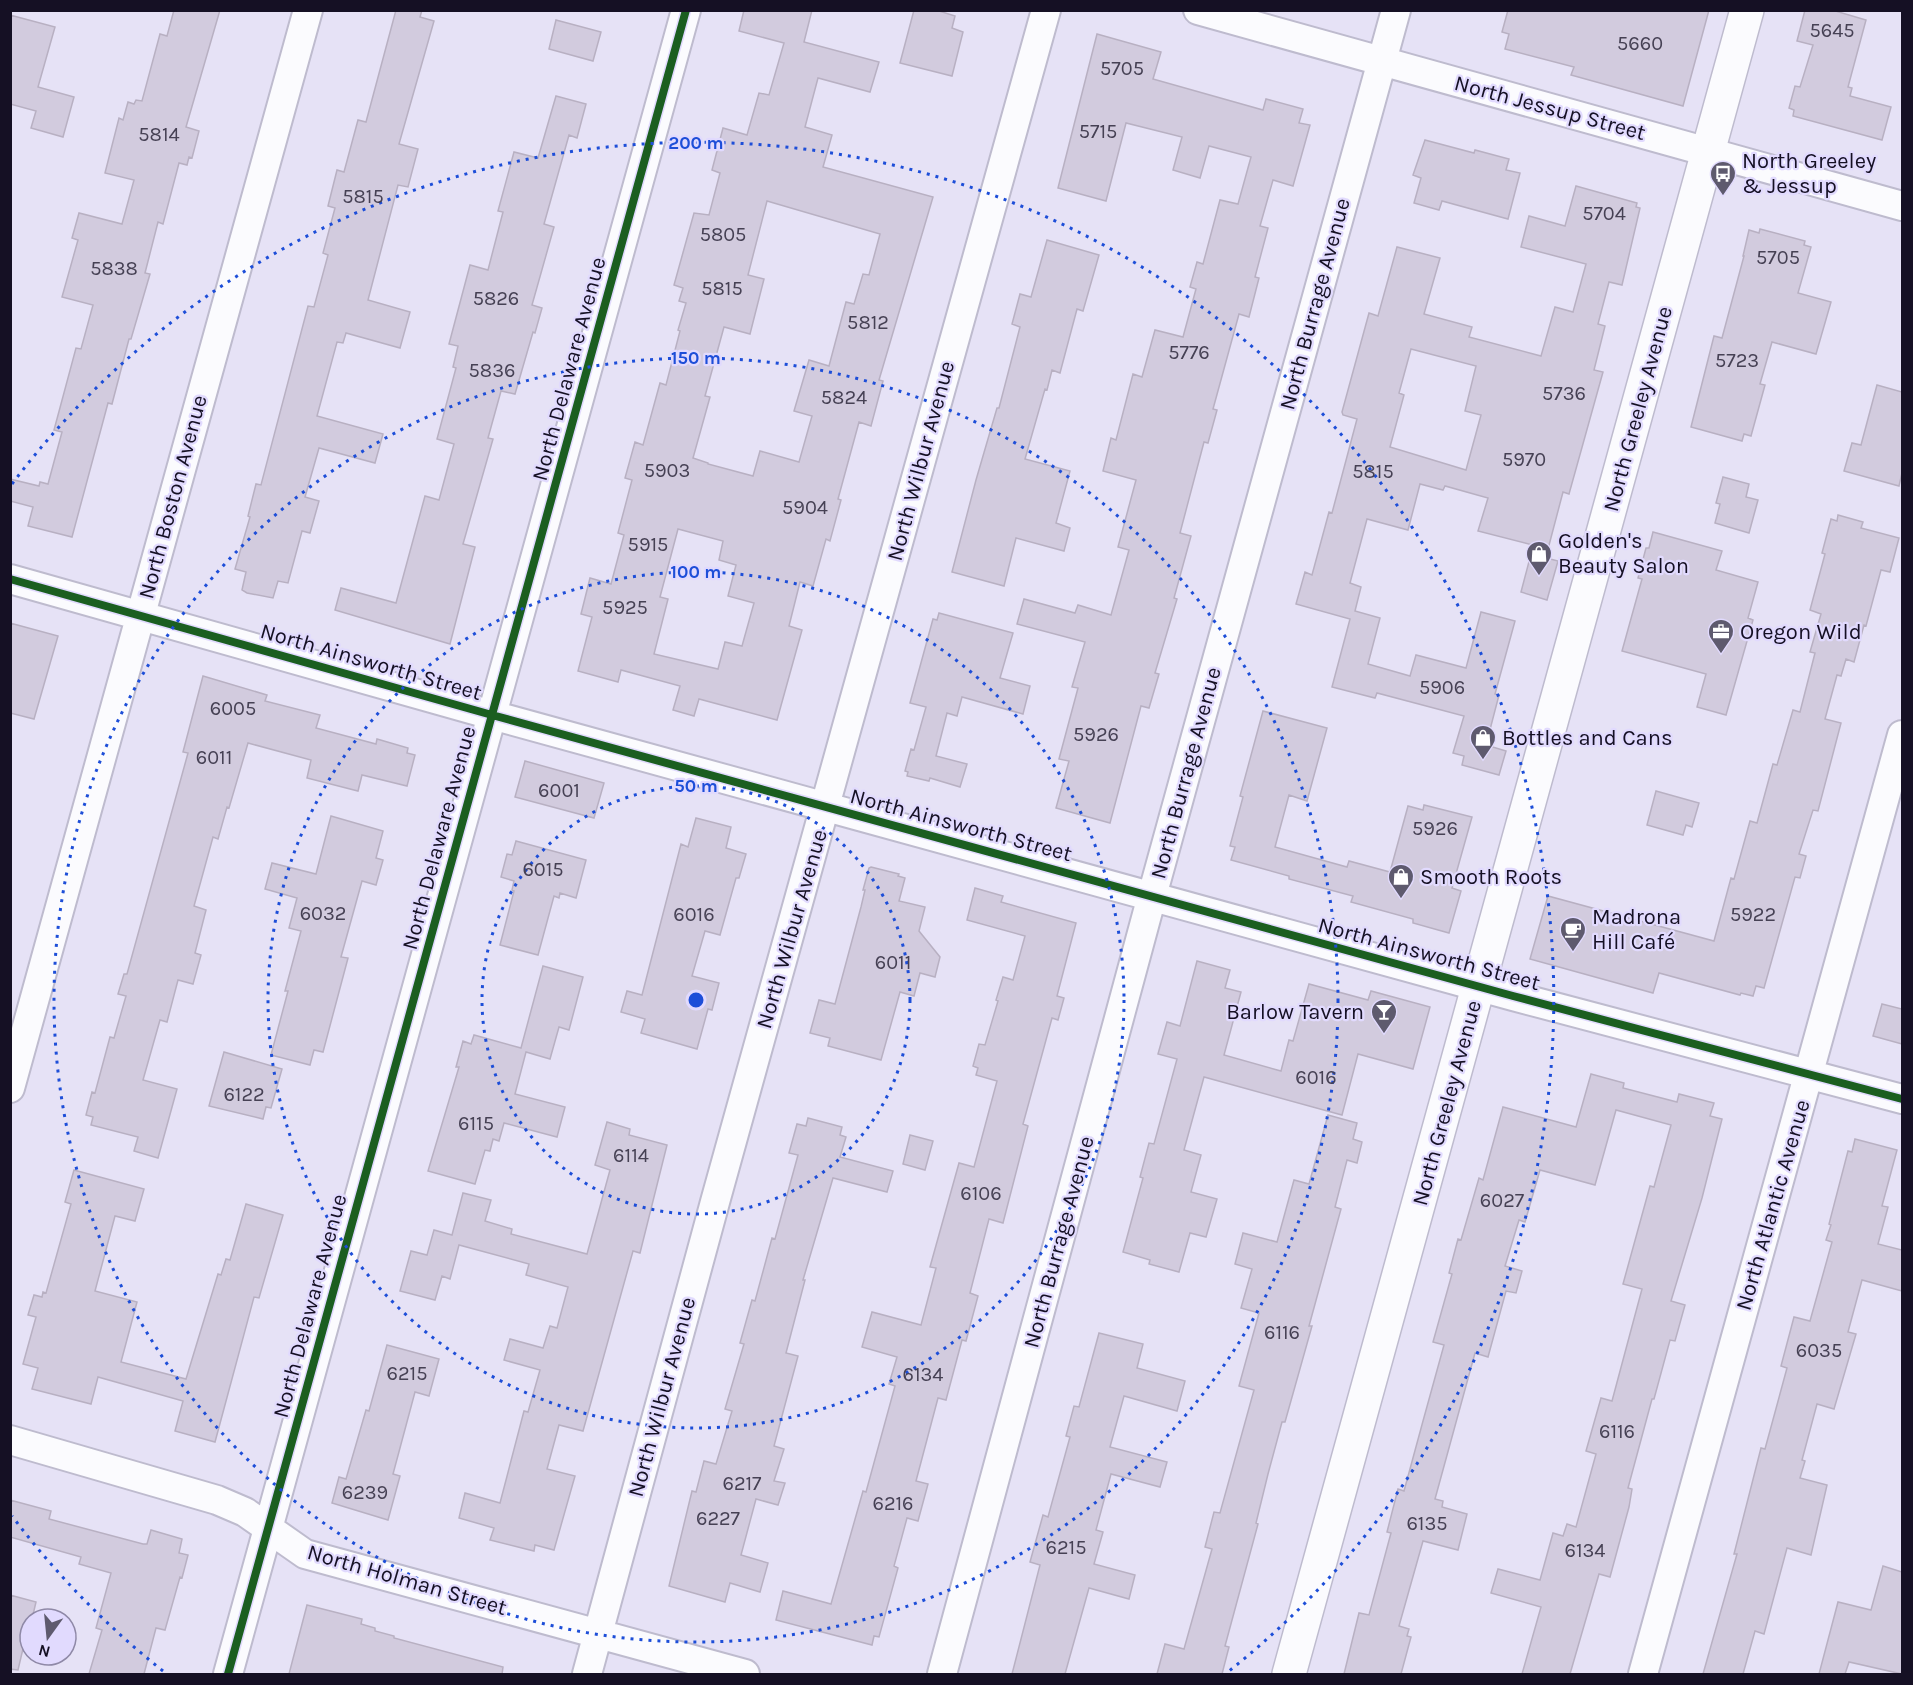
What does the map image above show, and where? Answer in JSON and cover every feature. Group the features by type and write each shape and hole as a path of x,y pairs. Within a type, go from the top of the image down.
{"main road":[{"name":"North Greeley Avenue","path":"1289,1674 1747,10"}],"street":[{"name":"North Boston Avenue","path":"10,1088 308,10"},
{"name":"North Delaware Avenue","path":"228,1674 686,10"},
{"name":"North Wilbur Avenue","path":"587,1674 1046,10"},
{"name":"North Jessup Street","path":"1198,10 1902,206"},
{"name":"North Burrage Avenue","path":"942,1674 1152,896 1396,10"},
{"name":"North Ainsworth Street","path":"10,579 492,715 1479,987 1902,1099"},
{"name":"North Atlantic Avenue","path":"1643,1674 1902,735"},
{"name":"North Holman Street","path":"10,1440 217,1500 245,1512 305,1554 745,1674"}],"building":[{"path":"174,10 220,10 186,127 199,131 192,158 189,157 187,165 179,163 163,224 158,222 145,273 150,274 131,339 129,339 112,404 108,403 72,537 28,526 33,507 10,501 10,479 39,486 40,482 48,484 62,432 54,430 76,348 81,349 93,305 62,297 78,240 72,238 79,213 122,224 134,180 105,173 119,118 123,120 128,102 134,104 136,100 142,101 160,34 167,36"},
{"path":"396,10 422,10 420,17 434,21 399,144 418,149 408,187 398,185 368,300 410,312 400,348 346,333 343,343 337,342 317,416 383,434 375,463 319,448 305,497 319,501 310,533 302,531 288,583 278,581 273,598 247,593 242,590 246,572 235,569 250,517 248,516 256,484 261,485 308,306 314,307 328,255 323,253 335,208 328,206 337,170 344,172 358,120 366,122"},
{"path":"744,10 812,10 804,42 879,62 870,92 818,78 805,127 832,135 823,167 933,197 879,380 883,381 871,426 859,422 838,499 841,500 830,541 826,539 813,586 800,582 789,626 802,630 777,720 699,699 694,716 673,710 680,686 621,670 618,682 578,671 592,617 581,614 590,578 611,584 624,535 618,533 632,480 625,478 635,442 643,445 660,383 666,385 680,331 678,330 686,303 679,301 683,288 674,285 694,213 709,215 720,173 712,170 723,128 747,135 759,93 769,95 784,43 739,31","holes":["767,201 880,234 869,275 863,274 854,304 846,302 829,366 809,360 794,411 812,416 799,462 760,451 753,476 693,458 710,397 705,396 724,327 750,334 764,279 748,275","678,529 723,541 719,560 736,565 728,596 754,603 742,646 725,642 718,669 654,654 668,599 660,597"]},
{"path":"914,10 936,10 955,16 952,28 963,32 952,76 900,63"},
{"path":"1508,10 1709,10 1683,106 1571,75 1574,67 1505,49 1509,34 1502,32"},
{"path":"1805,10 1832,10 1866,20 1848,87 1852,88 1850,96 1891,107 1882,140 1793,116 1794,110 1789,108 1795,86 1800,87 1813,45 1797,41"},
{"path":"10,15 55,27 38,87 74,97 63,137 31,128 36,111 10,104"},
{"path":"556,20 601,32 593,61 549,49"},
{"path":"1097,34 1161,52 1153,79 1263,110 1266,99 1303,109 1299,123 1310,125 1293,186 1273,180 1260,226 1268,228 1255,277 1259,278 1249,317 1239,314 1213,409 1217,410 1208,443 1204,442 1180,533 1191,536 1174,598 1177,599 1155,673 1159,674 1149,708 1141,706 1110,823 1056,808 1069,761 1059,759 1078,688 1072,687 1085,642 1017,624 1024,599 1075,613 1078,605 1111,615 1129,550 1118,547 1136,480 1103,471 1111,438 1116,440 1133,374 1142,377 1155,330 1183,337 1196,289 1190,287 1197,262 1203,264 1220,200 1238,204 1251,157 1209,146 1200,178 1173,170 1182,137 1126,123 1106,201 1058,188"},
{"path":"556,96 586,104 577,138 569,135 544,224 554,227 532,305 542,308 535,333 533,332 515,394 501,391 488,438 493,439 463,544 475,547 450,644 335,610 341,588 396,603 425,496 439,500 454,444 437,439 456,368 453,367 458,346 449,344 470,265 488,270 503,212 498,211 514,152 538,158"},
{"path":"1425,140 1474,153 1475,150 1509,159 1506,170 1520,173 1508,219 1442,201 1439,210 1414,203 1421,178 1413,175"},
{"path":"1576,186 1637,203 1636,207 1640,208 1622,285 1609,282 1598,324 1605,326 1594,370 1603,372 1569,494 1563,492 1548,549 1478,531 1488,498 1445,486 1443,490 1420,484 1408,530 1367,519 1350,583 1361,587 1355,611 1380,618 1368,664 1410,676 1416,655 1466,668 1481,612 1515,621 1495,694 1499,695 1486,745 1506,751 1499,775 1462,765 1464,756 1453,753 1464,716 1377,693 1375,698 1332,687 1350,619 1296,604 1305,572 1312,575 1329,512 1332,513 1357,419 1343,415 1342,412 1369,313 1378,316 1397,247 1440,258 1424,314 1472,327 1469,337 1541,356 1555,307 1573,312 1586,264 1521,247 1529,216 1565,226","holes":["1411,349 1476,366 1465,411 1481,415 1466,470 1390,447 1404,395 1399,393"]},
{"path":"1760,229 1805,241 1804,245 1811,247 1798,293 1831,302 1816,354 1772,342 1760,384 1765,385 1751,436 1744,434 1742,441 1691,427 1714,336 1722,338 1749,230 1759,233"},
{"path":"1047,240 1099,255 1083,311 1077,309 1060,373 1052,370 1047,390 1045,389 1025,459 1070,471 1056,523 1070,528 1064,551 1016,538 1004,586 952,572 1020,327 1012,324 1020,294 1031,297"},
{"path":"1877,385 1902,392 1902,473 1899,486 1844,471 1852,443 1861,445"},
{"path":"1723,477 1749,484 1746,497 1758,500 1749,533 1715,523 1720,504 1716,503"},
{"path":"1838,515 1863,522 1861,528 1899,538 1890,572 1881,570 1854,662 1846,659 1841,676 1837,675 1825,719 1841,723 1818,811 1813,810 1799,854 1806,856 1800,878 1795,877 1764,988 1756,986 1753,996 1741,993 1740,995 1659,973 1653,993 1530,959 1548,896 1714,941 1731,878 1734,879 1750,821 1757,823 1773,764 1777,765 1793,710 1800,712 1815,653 1810,652 1821,614 1810,610 1825,554 1822,553 1831,519 1837,521"},
{"path":"1653,532 1722,551 1716,570 1758,582 1748,618 1753,620 1726,715 1697,707 1706,674 1622,651 1642,579 1638,578"},
{"name":"Golden's Beauty Salon","path":"1531,554 1558,561 1547,600 1521,592"},
{"path":"939,613 1013,633 1000,678 1030,686 1023,714 962,697 957,716 947,713 936,756 967,764 960,787 930,778 929,781 907,776 908,772 905,771 911,749 914,750 926,707 910,703 933,619 937,620"},
{"path":"10,623 58,636 34,719 10,713"},
{"path":"203,676 267,695 265,701 320,715 316,728 376,744 377,739 408,748 407,753 415,755 407,786 362,775 358,791 307,778 311,760 248,743 218,839 213,837 194,906 206,910 195,953 201,955 193,984 178,980 167,1022 160,1020 143,1080 177,1089 158,1158 134,1151 138,1137 91,1125 93,1117 86,1115 92,1092 95,1093 110,1037 114,1038 126,996 118,994 124,974 127,974 188,753 183,752"},
{"path":"1263,711 1327,728 1307,801 1289,795 1275,847 1347,867 1349,861 1390,872 1408,806 1423,810 1424,805 1472,817 1452,888 1461,891 1449,933 1413,923 1413,919 1351,902 1353,896 1289,879 1289,876 1231,860 1235,847 1230,846 1243,797 1240,796"},
{"path":"525,761 604,783 594,818 515,797"},
{"path":"1656,791 1699,803 1692,827 1686,825 1683,835 1647,825"},
{"path":"331,816 383,831 376,858 383,860 376,885 362,881 341,957 348,958 323,1052 314,1050 310,1065 271,1055 301,931 289,928 297,898 265,889 272,863 316,874"},
{"path":"696,818 731,827 726,848 746,854 739,878 736,878 720,935 705,931 692,976 719,983 712,1010 708,1009 697,1049 641,1033 645,1019 621,1012 627,991 642,995 681,844 688,847"},
{"path":"516,841 586,860 576,898 560,893 559,898 554,896 538,955 500,945 514,891 512,890 514,881 501,877 507,854 512,855"},
{"path":"871,867 899,874 898,876 905,878 899,901 925,907 919,931 940,957 935,977 920,973 914,996 900,992 881,1060 828,1046 830,1038 810,1033 819,1000 835,1004 861,907 865,890 863,890"},
{"path":"975,888 1003,896 1001,902 1076,923 1057,996 1064,998 1058,1020 1052,1018 1023,1124 1028,1126 1003,1223 989,1219 970,1293 978,1296 966,1341 962,1340 946,1400 938,1398 916,1481 928,1484 918,1521 907,1518 894,1566 898,1568 879,1637 874,1636 872,1645 776,1620 783,1591 831,1604 863,1491 866,1492 895,1386 889,1384 897,1357 862,1347 872,1312 921,1325 936,1268 930,1267 959,1163 974,1167 997,1081 976,1075 978,1068 973,1066 979,1044 985,1045 1003,977 1013,980 1025,936 967,920"},
{"path":"1197,961 1230,970 1225,988 1241,992 1224,1055 1281,1071 1289,1040 1293,1041 1309,984 1368,1000 1371,991 1430,1007 1413,1069 1358,1054 1342,1115 1204,1077 1184,1150 1201,1155 1191,1192 1217,1199 1206,1237 1190,1233 1179,1272 1149,1264 1150,1260 1123,1252 1143,1178 1140,1177 1149,1143 1154,1144 1177,1059 1158,1054 1167,1022 1180,1026"},
{"path":"543,966 583,977 569,1030 559,1027 550,1059 526,1052 515,1094 565,1107 557,1137 504,1123 499,1141 493,1139 490,1151 485,1150 475,1184 428,1171 459,1067 456,1067 463,1041 471,1044 474,1035 521,1048"},
{"path":"1882,1004 1902,1009 1902,1044 1873,1036"},
{"path":"224,1052 282,1069 271,1108 266,1107 263,1119 209,1106"},
{"path":"1591,1074 1624,1083 1623,1088 1677,1102 1679,1094 1714,1103 1710,1116 1722,1119 1702,1198 1671,1301 1685,1305 1675,1341 1670,1340 1654,1399 1652,1399 1628,1488 1632,1489 1629,1507 1610,1577 1599,1574 1570,1674 1522,1674 1541,1607 1491,1593 1498,1569 1540,1580 1553,1533 1563,1536 1567,1524 1576,1527 1596,1454 1586,1451 1601,1398 1612,1401 1642,1289 1623,1284 1650,1186 1654,1187 1671,1125 1616,1110 1595,1185 1540,1170 1525,1222 1519,1220 1505,1266 1522,1271 1516,1293 1506,1291 1488,1357 1475,1353 1435,1499 1443,1501 1442,1507 1467,1514 1458,1550 1423,1541 1399,1626 1409,1629 1407,1636 1411,1637 1401,1674 1344,1674 1359,1613 1369,1615 1391,1533 1387,1532 1398,1489 1404,1491 1444,1345 1433,1342 1452,1274 1449,1273 1479,1178 1483,1180 1503,1107 1576,1127"},
{"path":"1328,1115 1357,1123 1353,1139 1362,1142 1357,1163 1347,1160 1335,1207 1341,1209 1309,1326 1312,1326 1268,1474 1256,1523 1258,1524 1225,1646 1229,1647 1222,1674 1157,1674 1165,1644 1184,1649 1212,1549 1205,1547 1214,1512 1220,1513 1254,1390 1239,1386 1259,1313 1241,1308 1252,1269 1235,1264 1243,1233 1277,1242 1294,1180 1309,1184"},
{"path":"808,1118 842,1127 840,1135 846,1137 840,1157 893,1171 887,1192 833,1178 803,1280 805,1280 786,1353 798,1356 774,1446 784,1449 774,1481 785,1483 778,1505 756,1499 741,1555 768,1563 760,1592 730,1583 725,1602 669,1586 692,1491 696,1492 704,1461 716,1464 732,1411 725,1409 744,1344 740,1343 752,1300 755,1301 772,1238 775,1239 798,1155 789,1153 797,1124 806,1126"},
{"path":"607,1122 630,1129 629,1135 667,1145 640,1253 633,1251 583,1431 559,1425 547,1469 575,1476 554,1550 535,1545 534,1551 490,1540 494,1528 459,1518 465,1493 500,1503 524,1411 528,1412 540,1370 504,1360 510,1339 543,1348 550,1326 557,1328 568,1287 526,1275 529,1264 459,1245 450,1279 442,1276 435,1300 400,1291 411,1251 427,1255 434,1230 452,1235 463,1193 491,1200 485,1221 512,1229 511,1234 587,1254 610,1170 595,1165"},
{"path":"910,1135 933,1141 925,1170 903,1164"},
{"path":"1855,1139 1897,1150 1882,1206 1888,1207 1878,1244 1902,1250 1902,1291 1862,1280 1848,1332 1856,1334 1834,1409 1817,1404 1802,1460 1805,1461 1800,1478 1827,1485 1811,1555 1787,1548 1764,1634 1755,1631 1743,1674 1703,1674 1737,1554 1734,1554 1761,1448 1765,1449 1787,1368 1781,1366 1794,1317 1810,1321 1832,1242 1826,1240 1831,1225 1829,1224 1848,1151 1852,1152"},
{"path":"74,1170 144,1189 135,1221 115,1216 95,1291 137,1302 121,1362 186,1379 218,1274 221,1275 226,1259 230,1260 246,1204 283,1215 259,1298 254,1297 215,1442 175,1431 183,1401 98,1377 91,1404 32,1389 38,1368 23,1364 36,1317 28,1315 34,1295 42,1297 43,1292 46,1293 71,1204 65,1202"},
{"path":"1099,1333 1143,1344 1137,1368 1185,1381 1177,1411 1124,1396 1110,1447 1167,1462 1160,1487 1111,1474 1096,1530 1103,1532 1094,1564 1135,1575 1129,1599 1089,1588 1065,1674 1012,1674 1040,1565 1030,1562 1043,1515 1048,1517 1070,1437 1066,1436 1074,1406 1079,1407"},
{"path":"387,1345 439,1359 429,1396 415,1392 393,1474 400,1476 388,1520 332,1503 339,1477 346,1479 366,1410 369,1411"},
{"path":"10,1500 51,1511 49,1519 143,1544 147,1544 151,1530 182,1539 179,1553 188,1555 182,1578 180,1577 165,1630 156,1628 144,1674 89,1674 102,1630 96,1628 111,1573 79,1564 81,1557 10,1537"},
{"path":"1883,1566 1902,1572 1902,1674 1849,1662 1845,1674 1819,1674 1838,1602 1871,1610"},
{"path":"10,1595 36,1602 35,1607 18,1607 19,1667 18,1670 10,1669"},
{"path":"307,1605 362,1619 361,1624 394,1636 394,1638 503,1667 502,1674 289,1674"}],"cycle path":[{"path":"228,1674 686,10"},
{"path":"10,579 492,715 1513,996 1902,1099"}],"place":[{"name":"North Greeley & Jessup","path":"1723,197"},
{"name":"Golden's Beauty Salon","path":"1539,577"},
{"name":"Oregon Wild","path":"1721,655"},
{"name":"Bottles and Cans","path":"1483,761"},
{"name":"Smooth Roots","path":"1401,900"},
{"name":"Madrona Hill Café","path":"1573,953"},
{"name":"Barlow Tavern","path":"1384,1035"}]}
